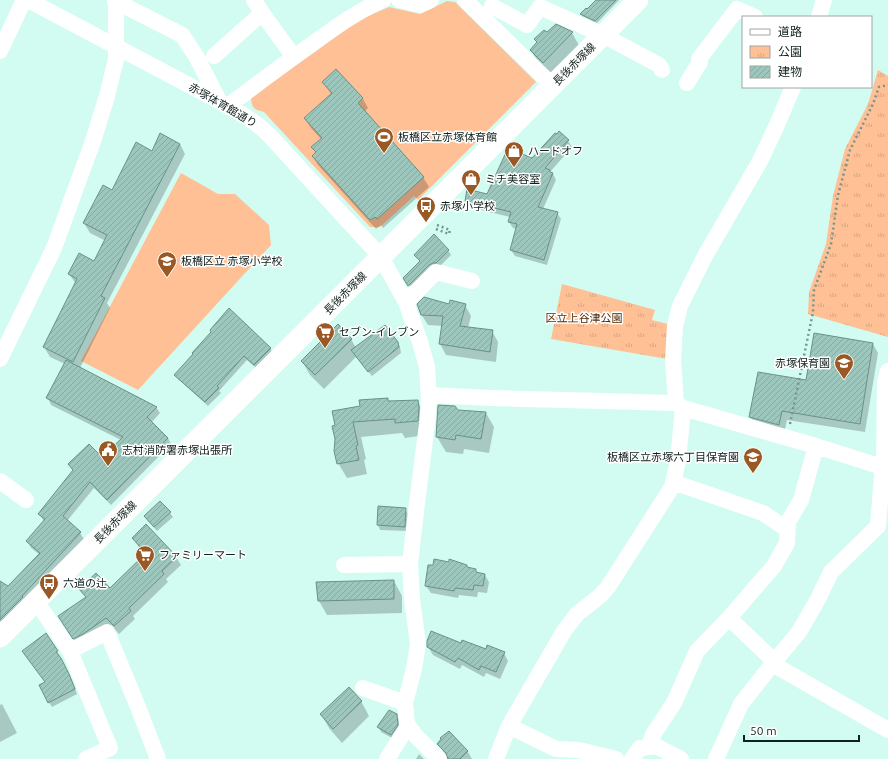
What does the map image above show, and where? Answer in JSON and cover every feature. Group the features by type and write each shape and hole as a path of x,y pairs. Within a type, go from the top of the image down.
{"main road":[{"name":"長後赤塚線","path":"0,637 638,0"}],"street":[{"path":"0,52 24,0"},
{"name":"赤塚体育館通り","path":"28,0 256,123 271,137 381,257 406,302 420,342 426,367 429,398 428,424 410,564 412,599 418,644 414,669 405,703"},
{"path":"0,359 54,248 93,141 107,96 116,59 115,1 182,35 203,56 223,104 294,57 352,15 383,0"},
{"path":"399,0 420,5 431,0"},
{"path":"465,0 527,24 540,8 603,35 659,65 662,70"},
{"path":"818,16 824,0"},
{"path":"203,56 258,6 294,57"},
{"path":"491,9 553,86"},
{"path":"687,83 700,62 699,59 737,9 753,16"},
{"path":"496,759 509,726 564,631 577,614 600,596 608,587 672,487 678,461 680,405 673,360 675,326 680,306 705,256 760,161 793,88"},
{"path":"406,302 436,272 472,280"},
{"path":"716,759 742,704 799,632 818,599 831,572 878,526 882,475 886,468 885,382 888,371"},
{"path":"429,398 491,398 680,405 886,468"},
{"path":"648,747 654,733 674,703 697,651 774,566 787,543 788,522 801,500 816,446"},
{"path":"0,481 26,500"},
{"path":"673,482 763,513 787,529"},
{"path":"344,565 410,564"},
{"path":"36,601 70,651 110,748 86,759"},
{"path":"728,618 771,658 776,666 888,729"},
{"path":"70,651 107,632 158,759"},
{"path":"363,688 405,703 408,726 439,759"},
{"path":"387,759 408,726"},
{"path":"509,726 556,749 579,750 616,759"},
{"path":"632,759 640,748 656,746 680,759"}],"path":[{"path":"787,438 813,312 814,290 831,244 838,196 850,150 874,104 879,87 888,85"},
{"path":"435,224 450,230 449,234 436,229"}],"green space":[{"name":"板橋区立赤塚体育館","path":"447,1 455,2 536,82 418,200 414,196 380,227 370,227 264,112 254,108 251,98 357,21 389,7 420,14"},
{"path":"878,70 888,76 888,337 808,314 809,292 826,244 833,196 845,149 868,104"},
{"path":"181,173 218,194 235,194 269,225 271,245 138,390 81,361"},
{"name":"区立上谷津公園","path":"562,284 655,310 652,320 675,326 673,360 551,339"}],"building":[{"path":"596,0 616,0 595,21 580,14 586,8 587,9"},
{"path":"556,24 573,32 543,63 530,50 537,42 534,39 544,30 547,32"},
{"path":"336,69 363,98 358,103 424,177 377,219 375,217 370,220 312,156 316,152 311,147 322,138 304,118 332,93 322,82"},
{"path":"559,131 569,140 545,168 553,173 538,207 558,212 544,260 510,250 517,224 508,222 511,212 465,201 467,189 487,194 508,148 532,158 555,133 557,134"},
{"path":"160,133 180,144 101,296 105,298 73,362 43,347 77,279 68,274 79,253 94,261 107,235 83,223 103,185 112,190 136,142 152,151"},
{"path":"434,234 449,250 436,263 429,265 408,286 403,278 420,261 414,255"},
{"path":"424,297 449,304 450,300 466,304 460,326 493,330 490,352 439,344 443,316 421,315 417,304"},
{"path":"229,308 271,348 254,365 244,356 217,386 219,388 205,402 174,375 193,354 192,353 211,332 210,330"},
{"path":"338,324 352,339 315,375 301,361"},
{"path":"385,325 398,342 399,347 368,372 351,350"},
{"path":"814,333 873,343 860,424 782,411 779,425 749,417 758,372 806,380"},
{"path":"66,360 157,407 147,417 168,438 107,500 90,482 63,516 81,532 22,596 23,597 0,620 0,581 8,586 40,553 26,541 45,519 38,514 73,470 68,464 89,444 102,457 123,437 46,398"},
{"path":"388,398 388,401 418,400 418,421 395,423 395,419 353,422 358,445 356,446 359,460 337,464 334,451 335,439 332,426 335,425 332,411 360,406 359,400"},
{"path":"438,405 455,406 458,410 486,412 481,439 456,435 455,440 436,437"},
{"path":"160,501 171,512 154,527 144,516"},
{"path":"378,506 406,508 405,527 377,525"},
{"path":"146,524 177,557 162,571 164,574 129,608 131,611 114,626 106,618 73,639 58,616 86,597 79,589 96,573 110,588 146,553 132,538"},
{"path":"434,559 449,562 449,559 467,565 467,567 476,569 476,572 485,574 483,586 474,585 473,590 455,588 454,591 425,586 428,565 433,565"},
{"path":"394,580 394,599 318,601 316,582"},
{"path":"431,631 461,643 462,640 486,649 487,645 505,652 496,672 481,666 479,670 458,658 455,662 427,647 427,641"},
{"path":"46,633 58,651 56,652 61,658 75,689 48,703 39,685 45,682 22,651"},
{"path":"349,687 362,701 333,729 320,714"},
{"path":"389,710 397,714 398,725 391,735 377,727"},
{"path":"449,731 468,751 460,759 448,759 446,753 437,744 441,739 440,738"}],"place":[{"name":"板橋区立赤塚体育館","path":"384,154"},
{"name":"ハードオフ","path":"514,168"},
{"name":"ミチ美容室","path":"471,196"},
{"name":"赤塚小学校","path":"426,223"},
{"name":"板橋区立 赤塚小学校","path":"167,278"},
{"name":"セブン-イレブン","path":"325,349"},
{"name":"赤塚保育園","path":"844,380"},
{"name":"志村消防署赤塚出張所","path":"108,467"},
{"name":"板橋区立赤塚六丁目保育園","path":"753,474"},
{"name":"ファミリーマート","path":"145,572"},
{"name":"六道の辻","path":"49,600"}]}
